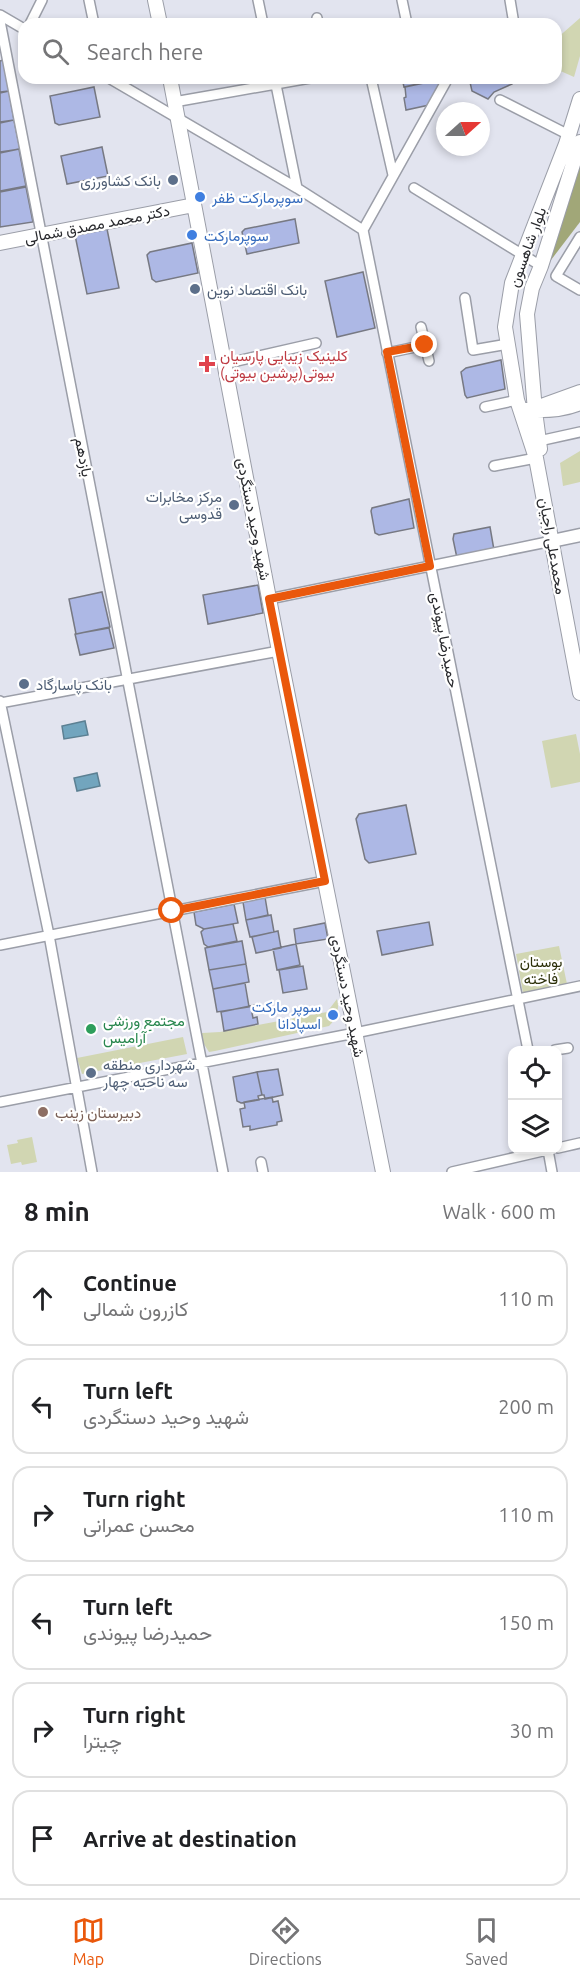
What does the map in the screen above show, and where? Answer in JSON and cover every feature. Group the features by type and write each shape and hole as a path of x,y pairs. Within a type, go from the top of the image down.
{"main road":[{"path":"155,0 159,18"},
{"name":"شهید وحید دستگردی","path":"171,84 279,651 383,1172"},
{"name":"بلوار شاهسون","path":"524,407 527,314 532,288 541,266 574,139 580,99"},
{"name":"بلوار شاهسون","path":"524,407 505,327 512,283 522,255 574,139"},
{"name":"دکتر محمد مصدق شمالی","path":"0,243 194,205"},
{"path":"524,407 547,403 580,392"},
{"path":"524,407 571,406 580,402"},
{"name":"محمدعلی راجیان","path":"524,407 538,441 580,693"},
{"name":"محمدعلی راجیان","path":"524,407 580,656"}],"street":[{"path":"33,18 42,0"},
{"path":"89,0 93,18"},
{"path":"258,0 262,18"},
{"path":"402,0 406,18"},
{"path":"510,0 513,18"},
{"path":"0,15 18,25"},
{"name":"یازدهم","path":"0,21 223,1172"},
{"path":"119,84 297,188 363,230 445,84"},
{"path":"174,102 261,84"},
{"path":"276,84 297,188"},
{"path":"372,84 393,175"},
{"path":"500,100 574,139"},
{"path":"414,188 541,266"},
{"name":"حمیدرضا پیوندی","path":"363,230 527,1046"},
{"path":"580,237 556,276 580,290"},
{"path":"465,298 473,350 508,344"},
{"path":"421,327 429,360"},
{"path":"224,364 315,343"},
{"path":"387,352 425,345"},
{"path":"485,407 524,407"},
{"path":"538,441 580,432"},
{"path":"494,465 536,458"},
{"path":"269,599 580,535"},
{"path":"92,1172 49,935 0,702 279,651"},
{"path":"0,945 325,881"},
{"path":"0,1102 355,1033 580,986"},
{"path":"562,1049 568,1048"},
{"path":"562,1147 580,1143"},
{"path":"452,1172 527,1154"},
{"path":"549,1154 552,1172"},
{"path":"261,1162 263,1172"}],"green space":[{"path":"580,18 580,56 574,77 562,72 562,34"},
{"path":"580,166 580,222 551,260 546,257"},
{"path":"580,451 580,482 563,486 560,463"},
{"path":"576,734 580,754 580,782 551,788 542,741"},
{"name":"بوستان فاخته","path":"559,946 567,984 523,993 516,954"},
{"path":"337,999 337,1014 329,1026 209,1052 202,1041 202,1033 220,1032 327,1012"},
{"path":"183,1037 187,1054 82,1074 77,1058"},
{"path":"32,1137 37,1162 22,1165 21,1162 11,1164 7,1145"}],"water":[{"path":"85,721 88,735 64,739 62,726"},
{"path":"97,773 100,786 77,791 74,778"}],"building":[{"path":"3,60 9,91 0,92 0,61"},
{"path":"440,84 429,105 406,110 405,87"},
{"path":"470,84 512,84 494,92 488,99 472,91"},
{"path":"94,87 100,117 59,125 55,123 50,96"},
{"path":"9,91 14,120 0,122 0,93"},
{"path":"14,120 20,149 0,152 0,123"},
{"path":"102,147 108,176 67,184 61,156"},
{"path":"19,149 26,186 0,191 0,153"},
{"path":"26,187 33,222 0,227 0,192"},
{"path":"295,219 299,243 247,254 242,232 245,229"},
{"path":"107,229 119,288 87,294 75,235"},
{"path":"192,243 198,273 156,282 152,279 147,255 150,252"},
{"path":"363,272 375,328 337,337 325,281"},
{"path":"501,360 505,389 467,398 461,372 466,368"},
{"path":"409,499 414,528 379,535 375,533 372,508"},
{"path":"490,527 494,550 457,558 454,534"},
{"path":"258,585 263,613 208,624 203,595"},
{"path":"102,592 110,627 76,634 69,599"},
{"path":"109,628 114,648 80,655 75,634"},
{"path":"406,805 416,854 369,863 365,859 356,819 359,814"},
{"path":"265,897 268,915 246,920 243,902"},
{"path":"234,904 238,923 204,929 196,925 194,912"},
{"path":"271,915 274,932 250,937 246,920"},
{"path":"429,922 433,945 382,955 377,931"},
{"path":"325,923 328,939 296,944 294,929"},
{"path":"233,924 237,941 208,947 204,944 201,932 204,929"},
{"path":"278,931 281,948 256,953 252,937"},
{"path":"242,941 246,964 209,970 205,948"},
{"path":"296,944 300,965 277,970 273,949"},
{"path":"246,964 249,982 213,989 209,970"},
{"path":"303,966 307,989 283,993 279,970"},
{"path":"245,983 249,1007 217,1012 213,989"},
{"path":"255,1005 256,1012 252,1013 253,1018 257,1017 258,1024 224,1031 221,1012"},
{"path":"278,1069 283,1095 265,1099 257,1072"},
{"path":"257,1072 262,1095 258,1096 259,1100 241,1103 237,1101 233,1077"},
{"path":"272,1097 273,1102 278,1101 282,1121 277,1122 277,1125 250,1130 250,1126 243,1127 240,1109 245,1108 244,1102"}],"place":[{"name":"بانک کشاورزی","path":"173,180"},
{"name":"سوپرمارکت ظفر","path":"200,197"},
{"name":"سوپرمارکت","path":"192,235"},
{"name":"بانک اقتصاد نوین","path":"195,289"},
{"name":"کلینیک زیبایی پارسیان بیوتی(پرشین بیوتی)","path":"207,364"},
{"name":"مرکز مخابرات قدوسی","path":"234,505"},
{"name":"بانک پاسارگاد","path":"24,684"},
{"name":"سوپر مارکت اسپادانا","path":"333,1015"},
{"name":"مجتمع ورزشی آرامیس","path":"91,1029"},
{"name":"شهرداری منطقه سه ناحیه چهار","path":"91,1073"},
{"name":"دبیرستان زینب","path":"43,1112"}],"route":[{"path":"172,911 325,881 269,599 430,566 387,352 425,345"}]}
